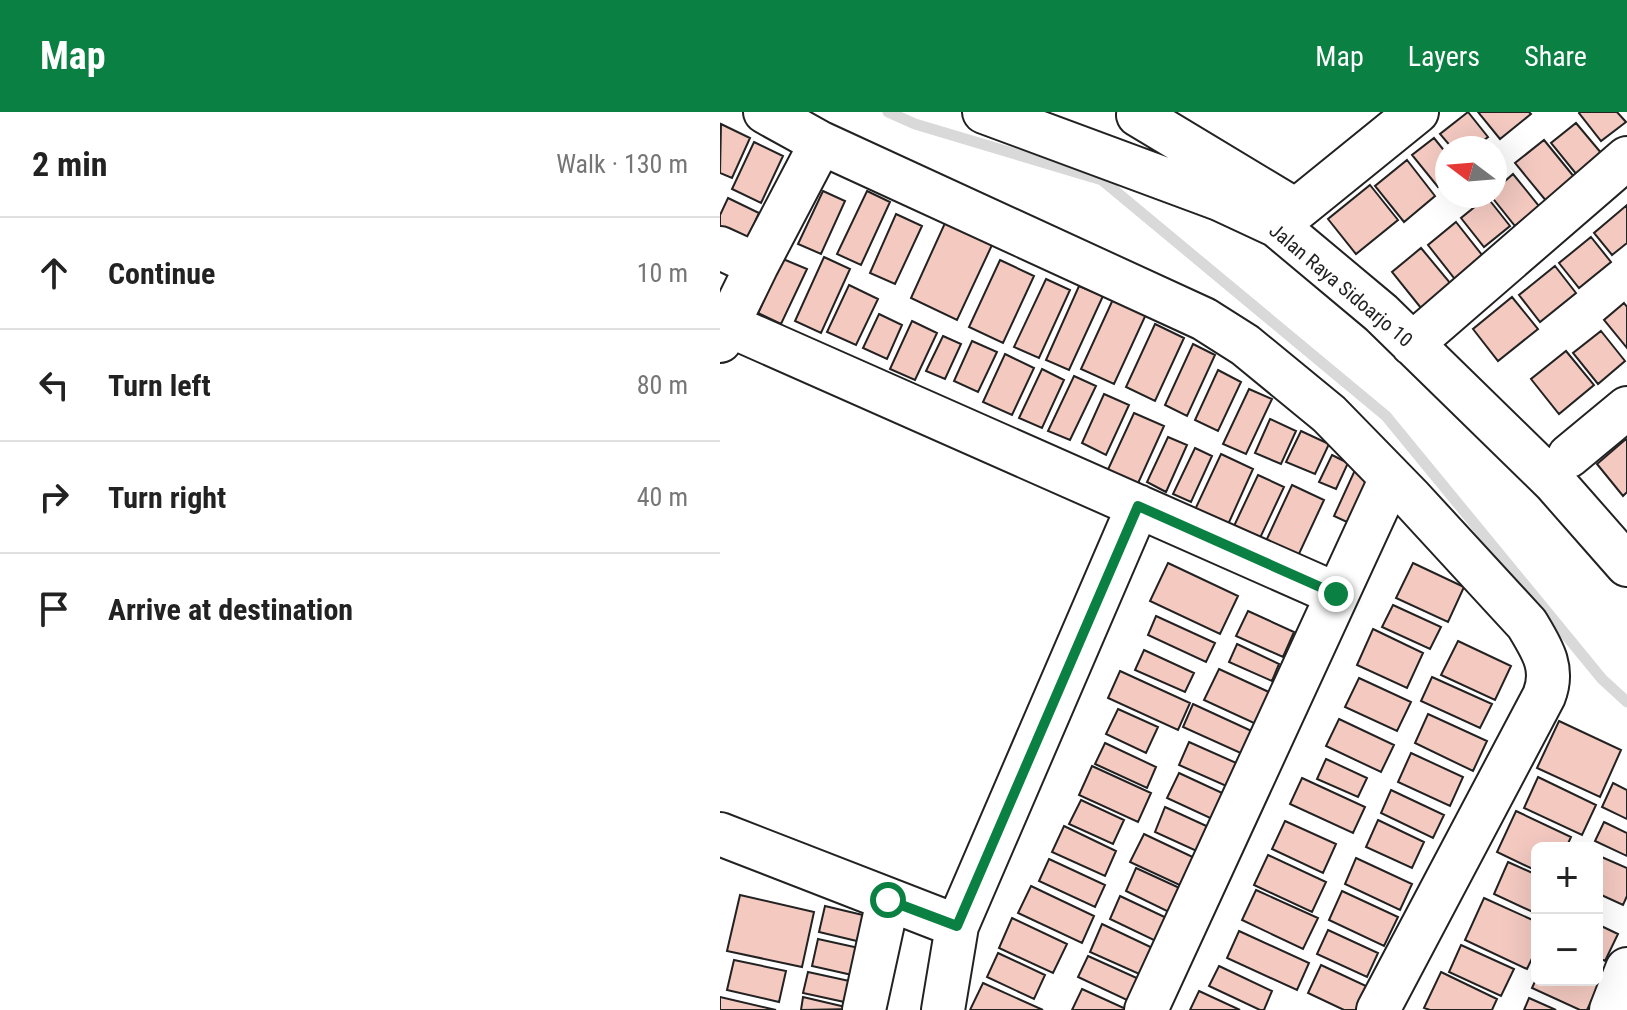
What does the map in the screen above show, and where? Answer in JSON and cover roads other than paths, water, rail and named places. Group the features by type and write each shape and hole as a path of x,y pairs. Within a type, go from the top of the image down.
{"street":[{"path":"765,112 821,143 1204,319 1245,345 1329,414 1527,624 1548,664 1549,682 1544,696 1378,1010"},
{"name":"Jalan Raya Sidoarjo 10","path":"984,112 1219,199 1277,226 1381,313 1422,335 1627,565"},
{"path":"1296,210 1417,112"},
{"path":"1093,151 1140,114 1296,210 1422,335 1569,456 1627,526"},
{"path":"821,143 738,257 724,333 1138,506 1336,594"},
{"path":"1422,335 1627,158"},
{"path":"1569,456 1627,408"},
{"path":"1146,1010 1391,478"},
{"path":"943,1010 957,926 1138,506"},
{"path":"720,834 957,926"},
{"path":"864,1010 888,900"},
{"path":"1611,1010 1627,969"}],"waterway":[{"path":"888,112 915,124 1102,180 1386,416 1602,679 1627,702"}]}
